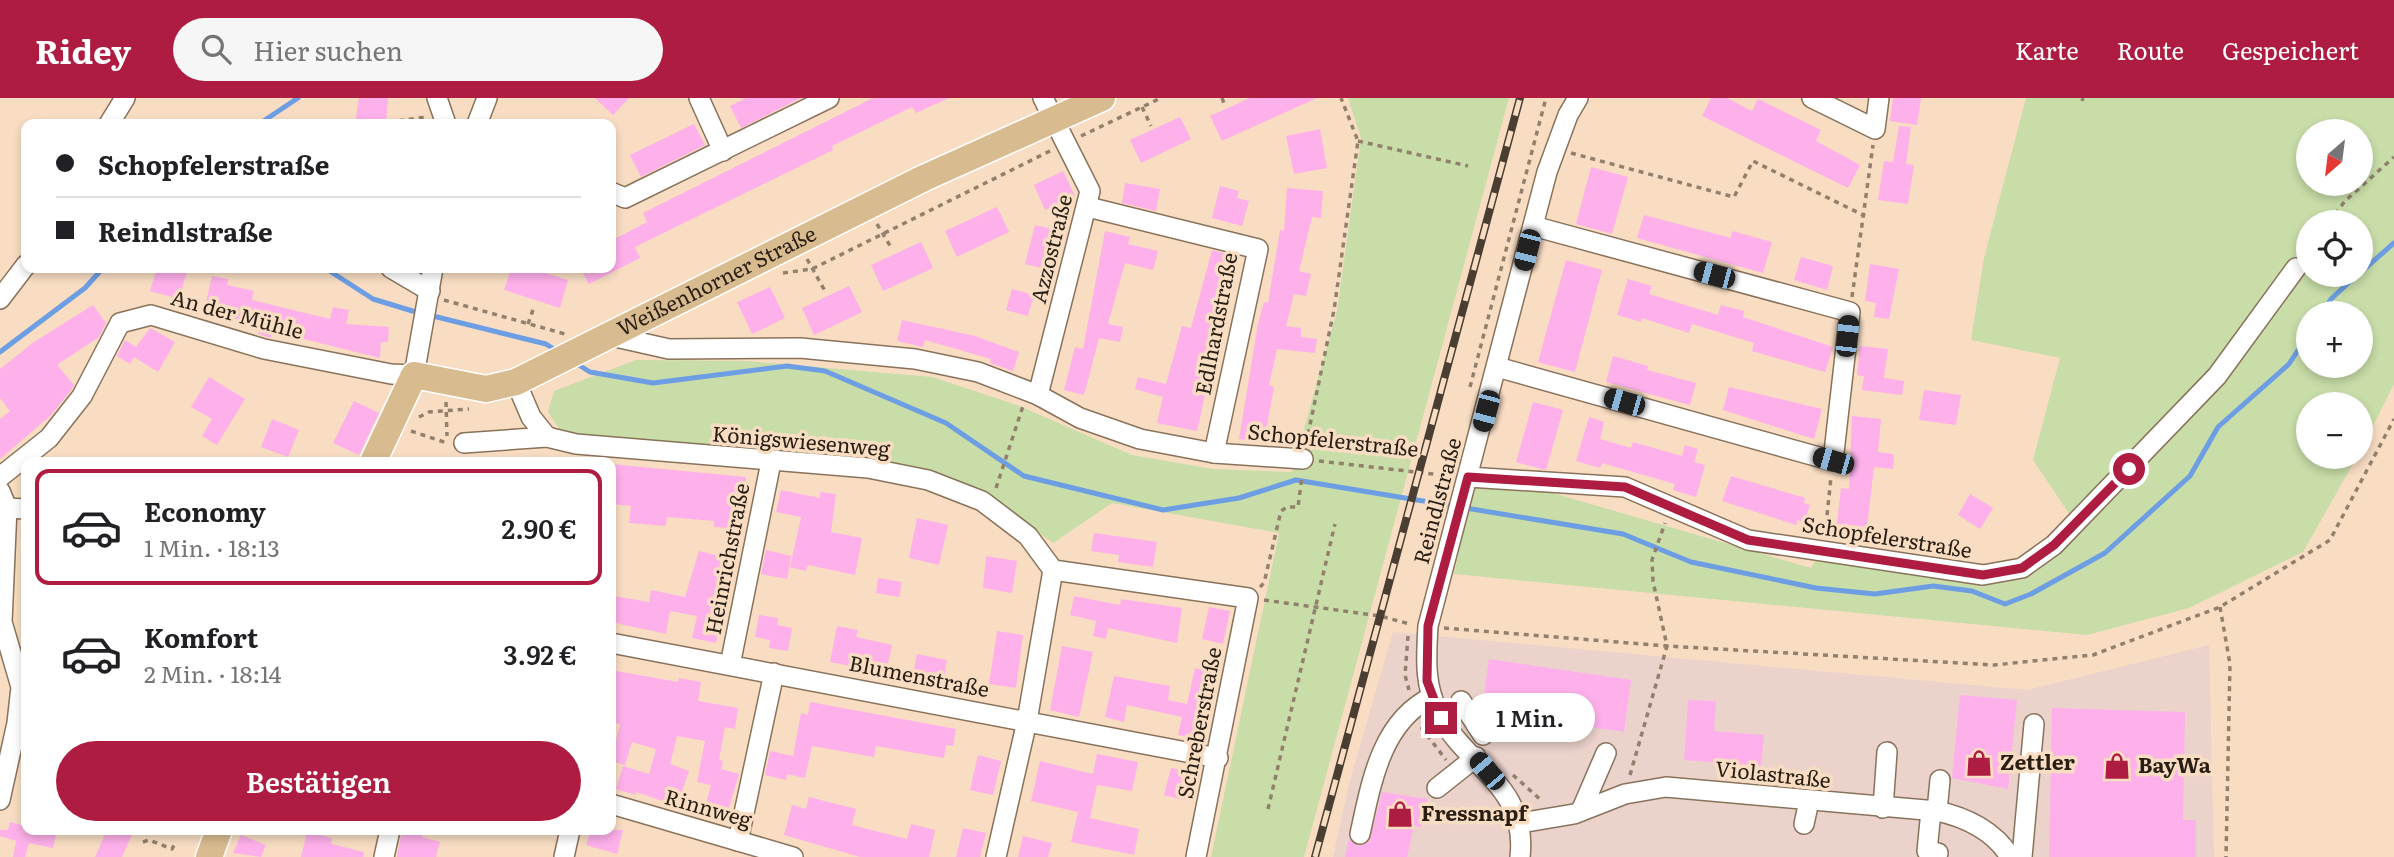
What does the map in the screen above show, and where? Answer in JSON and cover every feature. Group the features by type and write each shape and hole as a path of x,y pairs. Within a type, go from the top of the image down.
{"main road":[{"name":"Weißenhorner Straße","path":"414,375 486,389 516,382 552,364 575,342 611,336 868,206 1102,98"},
{"path":"375,457 414,375"},
{"path":"209,857 217,835"}],"street":[{"path":"112,119 125,98"},
{"path":"479,119 487,98"},
{"path":"699,98 723,151"},
{"path":"616,194 625,198 829,98"},
{"name":"Reindlstraße","path":"1520,857 1520,823 1512,802 1441,718 1426,672 1419,625 1456,527 1555,148 1578,98"},
{"path":"1812,98 1874,129 1879,98"},
{"name":"Azzostraße","path":"1033,393 1088,207 1090,191 1055,120"},
{"name":"Edlhardstraße","path":"1088,207 1258,250 1214,453"},
{"path":"1497,367 1833,461 1850,312 1533,226"},
{"name":"Schopfelerstraße","path":"1466,484 1625,487 1748,540 1983,575 2022,568 2054,545 2217,376 2296,268"},
{"path":"0,299 21,272"},
{"path":"398,273 430,296"},
{"path":"414,375 432,273"},
{"name":"An der Mühle","path":"25,457 49,438 82,396 120,323 151,315 264,349 414,375"},
{"name":"Schopfelerstraße","path":"611,336 669,349 800,348 915,359 978,372 1033,393 1080,418 1140,439 1214,453 1303,464"},
{"path":"516,382 531,417 547,437"},
{"name":"Königswiesenweg","path":"464,443 547,437 576,444 868,468 928,480 989,507 1028,536 1053,570"},
{"name":"An der Mühle","path":"0,477 21,460"},
{"name":"Heinrichstraße","path":"730,665 771,462"},
{"path":"0,800 17,723 21,687 20,660 6,640 1,607 11,503"},
{"path":"996,857 1027,721 1053,570 1248,598"},
{"name":"Schreberstraße","path":"1196,857 1248,598"},
{"name":"Blumenstraße","path":"616,644 1218,758"},
{"path":"738,841 774,673"},
{"path":"1360,834 1375,771 1401,718 1413,706 1432,697"},
{"path":"1437,788 1488,736 1461,701"},
{"path":"2022,857 2034,724"},
{"path":"1883,808 1887,752"},
{"path":"1581,811 1606,753"},
{"path":"1930,853 1940,780"},
{"name":"Violastraße","path":"1520,823 1581,811 1625,794 1666,787 1934,811 1963,819 1979,828 2010,857"},
{"path":"1804,824 1808,801"},
{"name":"Rinnweg","path":"616,805 793,857"},
{"path":"384,857 389,835"},
{"path":"564,857 569,835"}],"path":[{"path":"771,278 812,269 883,234 1055,120 1142,107 1161,98"},
{"path":"1222,98 1225,106"},
{"path":"1248,598 1264,583 1281,511 1287,507 1298,507 1303,464 1334,310 1357,141 1341,98"},
{"path":"1468,397 1546,98"},
{"path":"1142,107 1151,126"},
{"path":"405,119 442,112"},
{"path":"1850,312 1865,216 1874,129"},
{"path":"1357,141 1468,166"},
{"path":"1555,148 1734,197 1753,161 1865,216"},
{"path":"2338,210 2394,158"},
{"path":"868,206 892,249"},
{"path":"797,242 825,291"},
{"path":"430,296 528,324 575,342"},
{"path":"528,324 534,307"},
{"path":"989,507 1033,393"},
{"path":"1248,598 1380,616 1419,625 1667,646 1994,664 2058,661 2093,655 2220,607 2330,540 2394,419"},
{"path":"1823,551 1833,461"},
{"path":"1446,485 1451,463"},
{"name":"Schopfelerstraße","path":"1303,464 1448,476 1466,484"},
{"path":"1268,808 1335,524"},
{"path":"1625,794 1667,646 1653,581 1652,560 1662,535"},
{"path":"2220,607 2230,664 2226,857"},
{"path":"143,842 149,840 172,849 176,841"}],"shaded area":[{"path":"1393,632 2027,690 2209,645 2214,857 1333,857 1350,780"}],"green space":[{"path":"1348,98 1509,98 1304,857 1211,857 1279,533 1112,503 1053,543 979,489 910,465 562,433 548,412 554,391 636,360 748,361 932,377 1017,405 1132,455 1213,469 1292,472 1337,311 1361,138"},
{"path":"2026,98 2394,98 2394,384 2373,426 2373,392 2296,392 2296,469 2350,469 2303,552 2189,608 2087,635 1454,574 1473,487 1546,491 1811,568 1828,541 1947,563 2021,565 2072,518 2033,460 2060,358 1971,340 1984,258"}],"building":[{"path":"359,98 388,98 386,119 356,119"},
{"path":"595,98 629,98 613,115"},
{"path":"746,98 801,98 741,128 730,106"},
{"path":"873,98 949,98 916,113 912,107 832,146 833,150 635,247 640,258 616,270 616,238 647,222 643,213"},
{"path":"1250,98 1317,98 1222,141 1210,116"},
{"path":"1711,98 1727,98 1752,111 1758,99 1821,130 1816,141 1860,165 1848,188 1702,116"},
{"path":"1893,98 1921,98 1917,125 1890,121"},
{"path":"1180,117 1191,139 1141,163 1130,140"},
{"path":"694,124 705,145 641,177 630,155"},
{"path":"1899,126 1911,127 1906,164 1914,165 1908,204 1878,200 1884,161 1893,162"},
{"path":"1320,129 1327,168 1294,174 1286,136"},
{"path":"1591,167 1628,177 1612,234 1576,224"},
{"path":"1063,171 1075,196 1045,210 1034,185"},
{"path":"1125,183 1160,189 1156,211 1122,203"},
{"path":"1220,186 1239,191 1237,198 1249,201 1242,226 1212,218"},
{"path":"1287,188 1323,191 1321,218 1312,217 1299,271 1311,274 1306,296 1294,294 1286,326 1301,328 1301,337 1317,339 1315,353 1277,349 1269,385 1274,387 1264,442 1239,439 1258,324 1264,302 1268,303 1280,230 1284,231"},
{"path":"997,207 1009,232 957,257 945,231"},
{"path":"1644,215 1731,238 1732,231 1772,242 1763,273 1637,238"},
{"path":"1035,225 1067,233 1063,247 1057,245 1050,270 1025,264"},
{"path":"1105,231 1130,237 1128,244 1158,251 1153,270 1125,263 1108,324 1123,327 1120,342 1099,338 1084,395 1064,390 1075,347 1083,349"},
{"path":"921,242 933,268 883,291 871,265"},
{"path":"1212,250 1236,256 1197,431 1157,423 1163,397 1135,389 1138,377 1166,384 1182,326 1191,328"},
{"path":"1801,257 1833,266 1827,290 1794,280"},
{"path":"1566,260 1602,270 1575,372 1538,362"},
{"path":"1870,264 1899,269 1889,319 1874,317 1876,303 1865,301"},
{"path":"155,273 187,273 179,299 150,291"},
{"path":"509,273 545,273 568,280 560,308 504,290"},
{"path":"583,273 611,273 589,284"},
{"path":"212,276 228,279 227,285 254,291 252,300 330,319 333,307 349,310 346,324 389,327 388,342 381,342 380,358 272,331 271,338 258,334 260,325 204,311"},
{"path":"1628,279 1652,286 1649,294 1718,315 1721,305 1744,311 1743,317 1833,347 1825,372 1752,351 1754,343 1692,324 1689,333 1642,318 1641,322 1617,315"},
{"path":"849,286 862,312 814,335 802,308"},
{"path":"770,287 785,318 752,334 737,302"},
{"path":"1012,289 1034,295 1028,316 1006,310"},
{"path":"93,305 106,323 99,337 57,365 74,385 72,389 50,416 0,459 0,419 10,411 0,398 0,369 34,342"},
{"path":"902,320 975,336 1019,352 1013,371 990,363 991,359 925,340 923,347 897,341"},
{"path":"150,328 175,342 158,372 134,357 130,364 117,356 125,340 136,347"},
{"path":"1860,346 1888,349 1884,378 1904,381 1902,395 1862,390 1864,376 1857,375"},
{"path":"1613,356 1648,366 1647,370 1696,383 1690,405 1606,382"},
{"path":"209,377 245,399 217,445 202,436 212,419 191,407"},
{"path":"1729,387 1822,409 1814,439 1723,410"},
{"path":"1924,390 1961,395 1956,425 1919,420"},
{"path":"354,401 379,413 359,455 333,443"},
{"path":"1533,402 1563,410 1546,470 1516,462"},
{"path":"1852,416 1881,419 1878,452 1894,454 1893,469 1874,467 1867,527 1837,524 1841,488 1849,489"},
{"path":"1589,417 1604,422 1600,439 1631,448 1633,442 1682,456 1685,445 1698,449 1694,462 1705,465 1696,497 1673,490 1675,484 1602,463 1600,468 1576,461"},
{"path":"272,419 299,430 288,457 261,447"},
{"path":"616,464 746,477 743,522 731,521 730,528 714,527 714,521 667,517 666,526 629,523 631,506 616,504"},
{"path":"1731,476 1805,498 1804,503 1810,505 1804,523 1798,520 1796,525 1722,501"},
{"path":"781,490 820,498 820,492 836,494 831,532 862,538 855,575 808,565 806,571 790,567 801,517 776,512"},
{"path":"1970,494 1993,508 1980,529 1958,515"},
{"path":"917,518 948,525 939,565 909,558"},
{"path":"1094,533 1157,542 1153,567 1118,562 1119,555 1091,551"},
{"path":"766,550 791,556 787,579 761,574"},
{"path":"699,551 732,559 716,643 692,638 697,616 670,611 666,634 616,623 616,596 649,602 651,590 685,597"},
{"path":"986,556 1017,561 1012,593 983,588"},
{"path":"878,578 902,582 899,597 876,593"},
{"path":"1074,596 1120,605 1121,599 1182,608 1177,643 1108,628 1106,639 1093,636 1096,621 1070,615"},
{"path":"1209,607 1230,611 1223,644 1202,639"},
{"path":"759,615 778,618 777,625 792,628 788,651 769,648 770,640 755,637"},
{"path":"837,626 858,630 856,637 892,645 886,673 830,662"},
{"path":"997,631 1023,635 1016,688 989,684"},
{"path":"1062,646 1093,652 1079,717 1050,710"},
{"path":"917,654 947,660 943,685 912,680"},
{"path":"1489,659 1631,680 1624,732 1482,711"},
{"path":"1195,668 1216,673 1204,740 1178,735 1182,717 1127,705 1124,722 1105,717 1114,676 1170,686 1168,700 1187,704"},
{"path":"616,671 678,682 679,678 701,682 698,701 738,708 735,729 725,727 719,760 723,761 721,769 739,774 725,821 703,815 711,785 697,782 705,741 677,736 670,764 689,771 677,806 636,792 636,795 616,789 623,766 649,774 656,749 632,742 625,765 616,762 616,740 620,724 616,723"},
{"path":"1960,695 2017,700 2008,789 1952,778"},
{"path":"1688,700 1716,701 1714,731 1764,735 1761,766 1684,760"},
{"path":"810,702 956,729 953,746 946,745 944,758 876,746 874,757 812,746 805,778 787,774 786,780 765,775 770,751 793,756 801,713 808,715"},
{"name":"BayWa","path":"2052,708 2185,712 2183,820 2196,820 2196,857 2049,857"},
{"path":"1097,754 1138,762 1132,791 1097,785 1090,818 1139,829 1134,855 1071,842 1078,812 1031,801 1040,761 1093,774"},
{"path":"978,755 1001,761 993,795 970,790"},
{"path":"1171,768 1194,773 1187,801 1164,795"},
{"path":"1382,792 1427,799 1421,827 1414,826 1407,857 1345,857 1349,839 1358,846 1369,842"},
{"path":"809,797 856,809 852,825 907,839 911,824 935,830 929,857 860,857 784,835 792,805 806,809"},
{"path":"10,822 21,825 21,835 56,835 53,848 29,843 25,857 13,857 16,841 0,836 0,830 8,830"},
{"path":"963,828 986,833 980,857 956,857"},
{"path":"616,830 623,830 617,854 586,845 589,835 616,835"},
{"path":"105,835 132,835 122,857 95,857"},
{"path":"241,835 266,845 261,857 233,853"},
{"path":"306,835 332,838 331,844 364,852 363,857 301,857"},
{"path":"401,835 422,835 440,842 436,857 397,857"},
{"path":"1023,836 1052,843 1048,857 1018,857"}],"waterway":[{"path":"266,119 298,98"},
{"path":"2373,261 2394,243"},
{"path":"0,352 85,288 98,273"},
{"path":"333,273 373,299 419,313"},
{"path":"2330,301 2344,287"},
{"path":"429,315 546,344 557,351"},
{"path":"574,362 590,372 653,383 787,366 825,371 946,423 1024,476 1163,510 1239,498 1296,480 1623,534 1691,562 1816,588 1875,594 1933,586 1972,591 2005,604 2031,594 2105,553 2190,476 2218,427 2289,364 2296,353"}],"railway":[{"path":"1315,857 1520,98"}],"place":[{"name":"Zettler","path":"1979,763"},
{"name":"BayWa","path":"2117,766"},
{"name":"Fressnapf","path":"1400,814"}],"route":[{"path":"1441,718 1427,681 1428,626 1468,477 1625,487 1748,540 1983,575 2022,568 2054,545 2129,469"}]}
